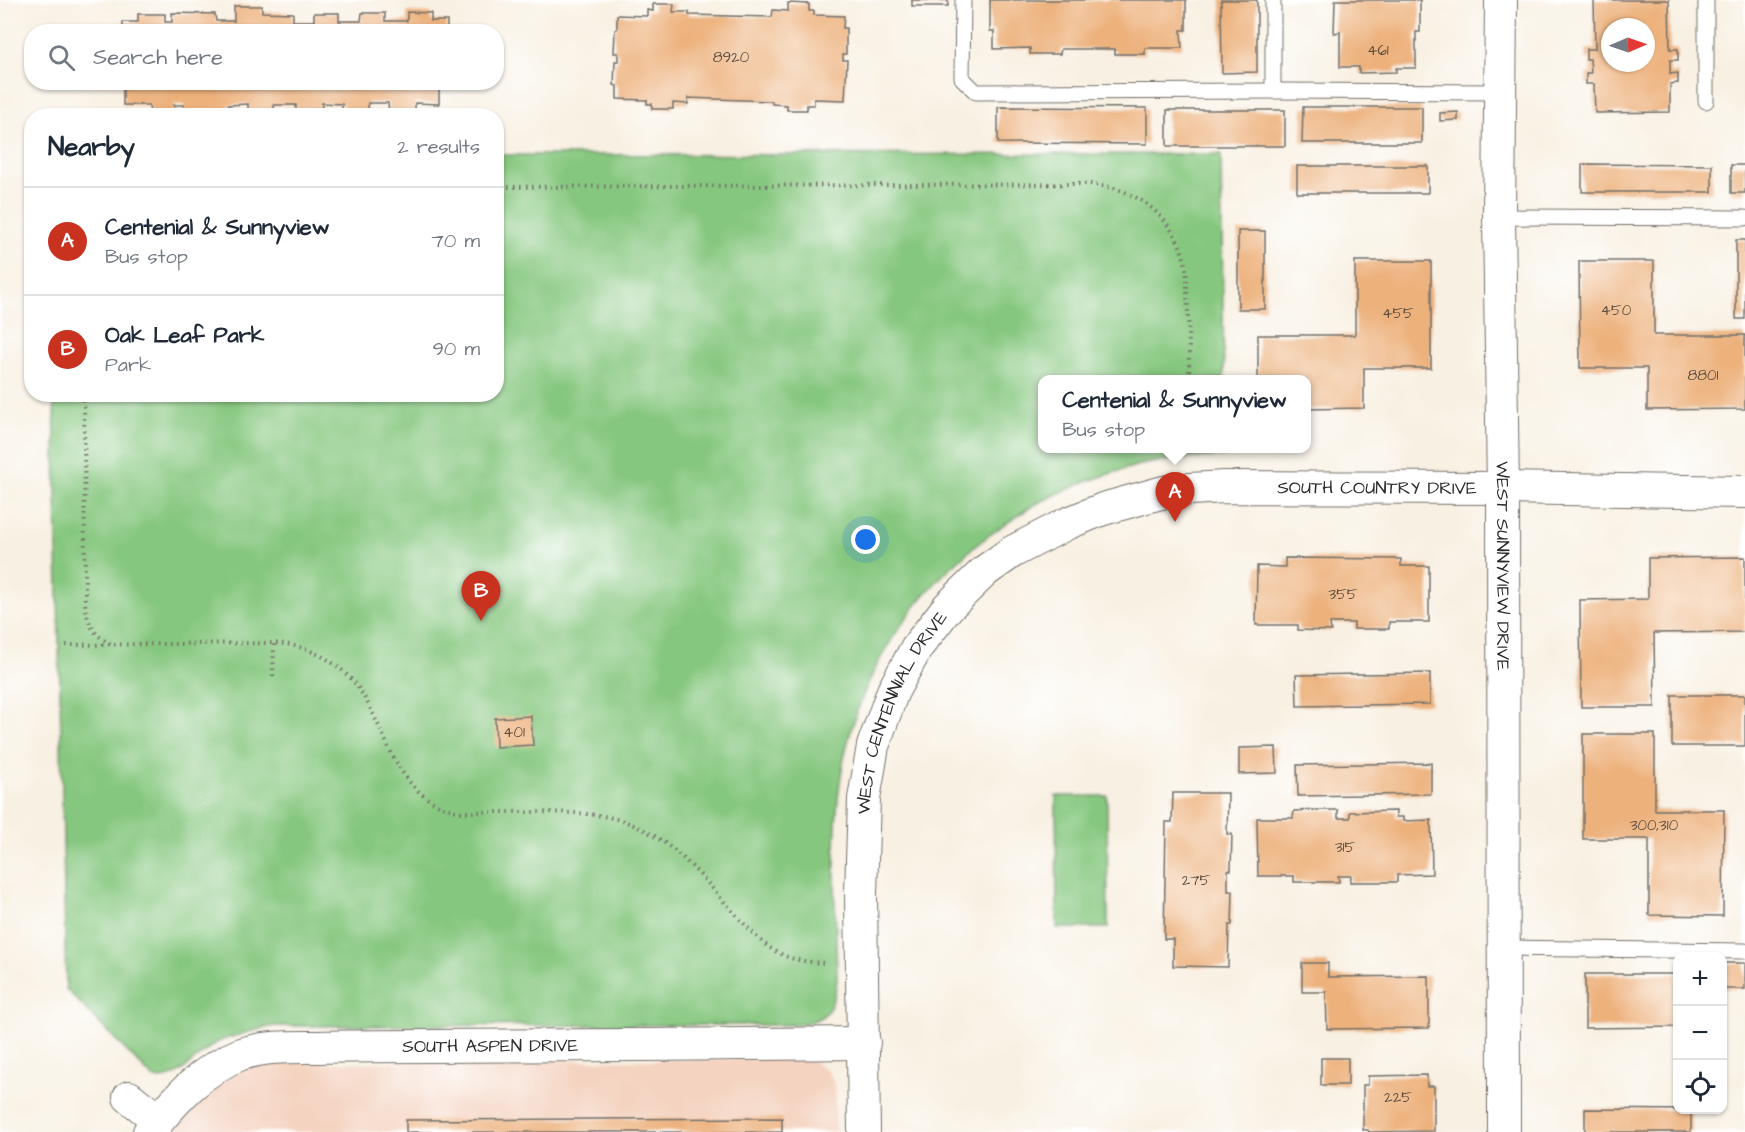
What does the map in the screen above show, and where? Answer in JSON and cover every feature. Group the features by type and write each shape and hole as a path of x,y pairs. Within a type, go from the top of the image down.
{"street":[{"name":"WEST SUNNYVIEW DRIVE","path":"1501,0 1499,217 1503,488 1504,1132"},
{"name":"SOUTH COUNTRY DRIVE","path":"1225,487 1745,492"},
{"name":"WEST CENTENNIAL DRIVE","path":"864,1132 861,893 864,800 873,746 893,691 917,647 948,607 985,572 1012,552 1066,524 1103,509 1164,492 1225,487"},
{"name":"SOUTH ASPEN DRIVE","path":"159,1128 190,1085 209,1070 244,1053 261,1050 286,1047 864,1043"},
{"path":"129,1096 159,1128"}],"lane":[{"path":"963,0 962,78 976,92 1273,90 1500,92"},
{"path":"1273,0 1273,90"},
{"path":"1706,0 1706,101"},
{"path":"1499,217 1745,218"},
{"path":"1503,948 1745,951"}],"path":[{"path":"504,187 1090,184 1116,188 1142,199 1161,216 1183,254 1188,297 1189,375"},
{"path":"84,402 85,603 92,629 99,638 111,645"},
{"path":"273,676 274,643"},
{"path":"66,645 274,643 304,647 328,659 346,673 366,699 403,776 414,788 437,804 462,812 591,813 612,817 639,827 668,844 693,867 769,948 796,959 825,963"}],"shaded area":[{"path":"803,1059 826,1069 833,1080 836,1132 172,1132 200,1100 231,1075 255,1065"}],"green space":[{"path":"1221,154 1224,375 1038,375 1038,453 1226,453 1226,456 1169,460 1136,466 1086,482 1038,503 1004,525 949,569 905,620 870,679 857,711 841,773 836,832 837,980 830,1007 821,1017 814,1021 794,1025 274,1026 220,1041 180,1072 163,1079 153,1078 66,989 54,402 504,402 504,155"},
{"path":"1056,796 1107,796 1108,928 1057,928"}],"building":[{"path":"912,0 948,0 948,6 912,6"},
{"path":"990,0 1186,0 1186,30 1181,30 1182,48 1145,48 1145,54 1115,54 1115,49 1061,49 1060,54 1030,54 1030,48 994,49 994,31 990,31"},
{"path":"1221,0 1257,0 1257,72 1222,73"},
{"path":"1335,0 1420,0 1420,32 1416,32 1416,68 1396,68 1396,72 1359,73 1359,67 1340,67 1340,32 1334,33"},
{"path":"1594,0 1669,0 1670,49 1678,49 1678,60 1670,60 1670,74 1678,73 1678,83 1670,84 1670,112 1595,113 1594,84 1586,84 1586,73 1591,73 1590,59 1586,59 1586,49 1595,49"},
{"path":"788,3 809,4 809,11 814,11 814,15 844,16 846,54 843,54 843,60 847,60 845,100 814,99 814,105 807,105 807,110 787,110 787,105 772,104 772,101 688,98 688,104 673,103 673,109 652,109 652,104 647,104 647,100 617,99 617,86 614,85 615,61 618,61 618,53 614,53 617,15 647,16 647,10 653,11 653,4 674,4 673,12 689,12 689,15 772,17 773,10 788,11"},
{"path":"234,6 262,6 262,12 293,13 293,21 314,21 314,13 339,13 339,21 361,21 362,13 385,13 385,21 407,21 407,12 431,13 431,21 447,21 447,24 123,24 123,22 138,22 138,14 165,14 165,22 172,22 172,13 215,14 216,21 234,21"},
{"path":"123,90 439,90 439,104 415,103 415,108 388,108 388,103 368,103 368,108 342,108 342,104 322,103 322,108 274,105 274,108 248,108 248,104 228,105 228,108 184,108 184,105 174,105 174,108 149,108 149,105 123,105"},
{"path":"998,107 1147,108 1147,144 998,143"},
{"path":"1303,107 1422,107 1422,143 1302,143"},
{"path":"1167,110 1285,110 1285,146 1167,146"},
{"path":"1458,112 1458,120 1440,121 1440,113"},
{"path":"1582,164 1712,165 1712,192 1582,192"},
{"path":"1731,165 1745,165 1745,193 1731,193"},
{"path":"1297,166 1428,166 1428,193 1297,193"},
{"path":"1238,231 1265,231 1265,309 1238,309"},
{"path":"1736,240 1745,240 1745,319 1736,319"},
{"path":"1355,261 1431,261 1431,368 1364,368 1364,408 1311,409 1311,375 1258,375 1258,335 1355,335"},
{"path":"1579,261 1654,261 1654,335 1745,335 1745,409 1647,410 1647,368 1580,368"},
{"path":"1745,557 1745,632 1654,633 1655,707 1581,707 1580,600 1648,599 1648,558"},
{"path":"1285,558 1401,559 1401,566 1429,566 1429,622 1389,622 1389,629 1354,629 1354,623 1330,623 1331,631 1298,630 1298,625 1256,625 1257,566 1285,567"},
{"path":"1430,673 1430,704 1297,706 1296,675"},
{"path":"1672,695 1745,695 1745,746 1672,746"},
{"path":"531,716 533,745 496,747 495,718"},
{"path":"1583,734 1655,734 1655,810 1724,810 1723,916 1649,915 1649,839 1583,839"},
{"path":"1276,747 1277,773 1239,774 1239,748"},
{"path":"1431,763 1431,794 1298,796 1297,765"},
{"path":"1173,793 1228,793 1227,834 1232,834 1228,891 1233,891 1228,967 1173,966 1173,939 1164,939 1166,822 1172,822"},
{"path":"1338,810 1338,818 1350,818 1350,812 1396,811 1396,817 1403,817 1403,821 1431,820 1432,874 1397,875 1397,882 1350,882 1351,876 1338,876 1339,882 1294,882 1294,876 1258,876 1257,818 1293,818 1294,811"},
{"path":"1302,963 1328,963 1328,977 1429,976 1429,1028 1327,1029 1326,992 1302,992"},
{"path":"1727,963 1745,963 1745,989 1727,989"},
{"path":"1585,974 1673,974 1673,1027 1585,1028"},
{"path":"1321,1058 1348,1058 1348,1085 1321,1085"},
{"path":"1427,1075 1427,1086 1434,1086 1434,1131 1369,1132 1363,1130 1363,1085 1368,1085 1368,1076"},
{"path":"1585,1109 1673,1110 1673,1114 1691,1114 1691,1132 1585,1132"},
{"path":"782,1118 782,1132 406,1132 406,1120"}],"place":[{"name":"Centenial & Sunnyview","path":"1175,522"},
{"name":"Oak Leaf Park","path":"481,621"}]}
